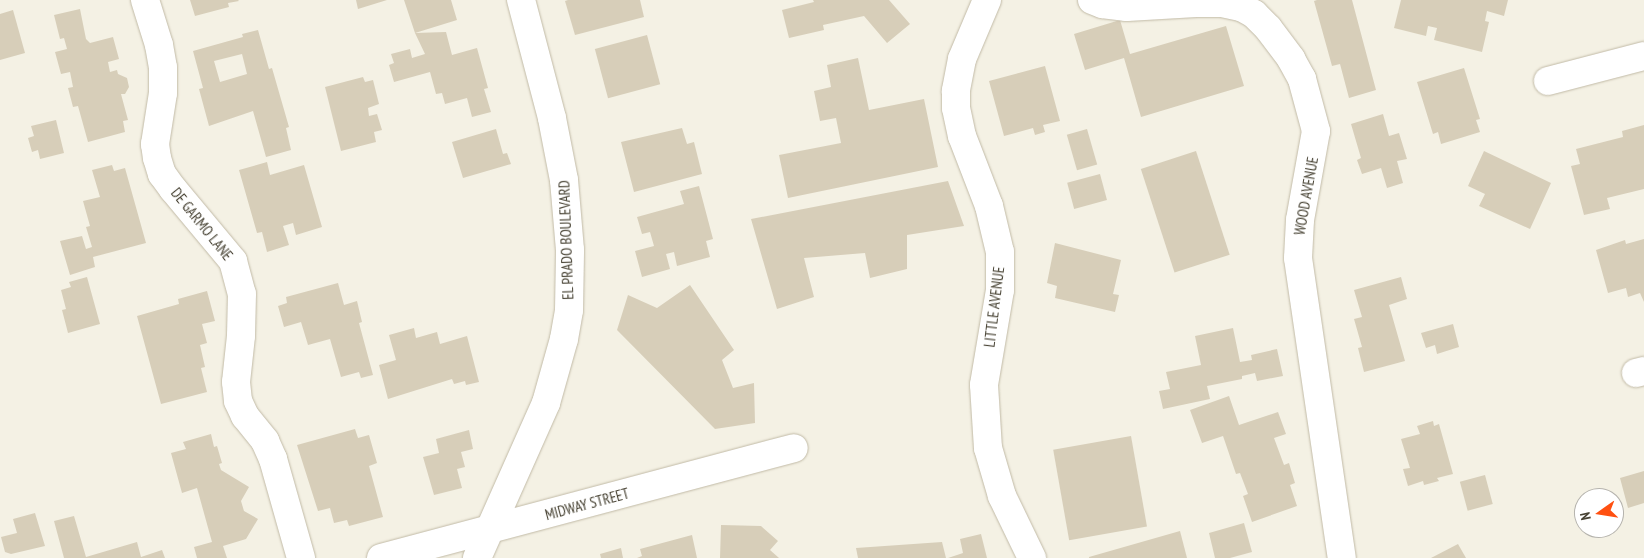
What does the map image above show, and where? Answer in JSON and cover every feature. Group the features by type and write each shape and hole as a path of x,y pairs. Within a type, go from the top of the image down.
{"street":[{"name":"DE GARMO LANE","path":"145,0 159,45 162,68 163,93 155,144 157,158 162,174 173,189 233,261 242,294 241,336 236,382 238,401 244,416 264,441 273,459 301,558"},
{"name":"EL PRADO BOULEVARD","path":"477,558 546,403 564,339 569,302 570,250 564,180 552,118 521,0"},
{"name":"LITTLE AVENUE","path":"987,0 962,59 956,91 956,108 962,136 989,206 1000,252 1000,290 984,385 988,448 1002,496 1032,558"},
{"name":"WOOD AVENUE","path":"1092,0 1102,4 1127,7 1196,3 1241,6 1254,14 1268,28 1291,59 1302,79 1314,117 1316,131 1300,220 1298,258 1342,558"},
{"path":"1548,81 1644,56"},
{"name":"MIDWAY STREET","path":"380,558 794,448"}],"building":[{"path":"190,0 239,1 228,3 229,7 195,16"},
{"path":"356,0 387,0 358,9"},
{"path":"404,0 451,0 457,20 415,33"},
{"path":"640,0 644,17 575,35 565,1"},
{"path":"813,0 889,0 910,24 887,43 864,16 823,25 824,30 789,38 782,10 814,2"},
{"path":"1352,0 1376,90 1349,98 1340,64 1332,66 1314,1"},
{"path":"1401,0 1508,0 1504,16 1487,11 1485,21 1489,22 1482,52 1434,40 1437,28 1428,26 1426,36 1394,28"},
{"path":"80,9 86,39 90,43 113,37 119,59 108,62 110,72 117,70 118,74 127,78 129,87 125,94 121,94 128,120 123,121 125,132 88,142 78,106 73,107 68,88 73,87 70,72 61,74 55,52 67,49 64,38 60,39 54,15"},
{"path":"13,10 25,53 0,60 0,14"},
{"path":"1120,20 1130,54 1226,26 1244,86 1141,117 1124,58 1085,70 1074,34"},
{"path":"258,30 269,69 272,68 289,127 286,128 291,150 266,157 253,111 209,126 199,89 203,88 193,51 243,37 242,34","holes":["242,54 247,74 220,82 214,61"]},
{"path":"446,32 452,55 477,48 488,88 484,89 491,112 472,117 467,98 445,104 442,93 436,94 430,72 394,82 389,65 394,63 391,54 410,49 412,58 425,54 415,33"},
{"path":"647,35 660,84 608,98 595,49"},
{"path":"858,58 869,110 924,99 938,167 788,198 779,155 841,143 836,118 820,121 814,91 831,87 827,65"},
{"path":"1045,66 1060,121 1043,125 1045,132 1035,135 1033,128 1004,136 989,81"},
{"path":"1464,68 1480,119 1476,120 1480,132 1441,144 1438,132 1433,134 1417,82"},
{"path":"363,77 365,82 373,80 379,104 368,108 369,116 377,114 382,130 374,132 376,142 341,151 325,87"},
{"path":"1383,114 1389,136 1399,133 1407,159 1397,161 1403,183 1387,188 1381,168 1362,174 1357,160 1361,158 1351,124"},
{"path":"56,120 64,153 40,159 38,150 32,152 28,138 34,136 31,126"},
{"path":"1644,125 1644,189 1607,198 1610,209 1584,215 1571,166 1580,164 1576,149 1623,137 1622,131"},
{"path":"682,128 687,144 694,142 702,174 634,192 621,142"},
{"path":"496,129 503,154 507,153 511,164 463,178 452,142"},
{"path":"1087,129 1097,165 1077,170 1067,135"},
{"path":"1196,151 1230,255 1175,273 1141,169"},
{"path":"1484,151 1551,183 1530,229 1479,206 1485,194 1468,186"},
{"path":"267,162 270,175 304,165 322,227 296,235 293,223 283,226 289,245 267,252 262,232 257,233 239,170"},
{"path":"112,165 114,171 125,168 146,243 93,257 95,267 70,275 60,241 82,236 86,249 92,247 86,227 90,226 83,201 100,197 92,170"},
{"path":"1100,174 1107,200 1074,209 1067,183"},
{"path":"948,181 964,226 907,235 907,269 870,278 865,253 804,258 814,297 777,309 751,219"},
{"path":"699,186 713,239 706,241 710,257 677,266 674,252 666,254 670,269 642,277 635,251 654,246 650,232 642,234 637,217 684,204 680,191"},
{"path":"1644,239 1644,302 1640,293 1628,297 1626,288 1608,293 1596,250 1625,240 1626,244"},
{"path":"1055,243 1121,260 1113,294 1119,295 1115,312 1055,298 1057,286 1047,283"},
{"path":"87,277 100,324 68,333 62,310 66,309 61,290 71,287 69,282"},
{"path":"1401,277 1407,299 1389,305 1405,361 1364,372 1358,348 1362,347 1354,319 1362,317 1354,290"},
{"path":"338,283 344,305 357,301 362,322 359,323 373,375 361,378 359,372 341,377 330,339 308,345 301,322 284,327 278,306 287,303 286,297"},
{"path":"690,285 734,350 722,360 733,388 754,383 755,423 715,429 617,330 628,295 657,308"},
{"path":"207,291 215,321 202,324 207,343 200,345 205,367 201,368 207,392 161,404 137,316 179,304 178,299"},
{"path":"1453,324 1459,347 1437,354 1435,345 1426,348 1421,333"},
{"path":"414,328 416,338 437,332 440,344 467,336 479,382 466,385 465,381 454,384 452,379 388,399 379,365 396,360 389,335"},
{"path":"1233,328 1240,362 1252,360 1251,355 1277,349 1283,376 1257,381 1255,373 1242,376 1242,379 1207,386 1210,399 1163,409 1159,391 1170,389 1166,372 1201,365 1195,336"},
{"path":"1229,396 1239,425 1278,412 1286,434 1274,438 1284,465 1289,463 1295,483 1290,485 1297,506 1252,522 1243,496 1248,494 1240,473 1236,474 1223,436 1202,443 1190,410"},
{"path":"1433,421 1434,426 1439,424 1453,474 1437,478 1439,481 1424,485 1423,481 1408,486 1403,469 1410,468 1401,439 1420,434 1417,426"},
{"path":"355,429 358,438 369,435 377,463 369,466 383,517 349,526 347,520 334,523 330,508 318,511 297,445"},
{"path":"469,430 473,449 461,452 465,467 457,469 462,488 434,495 423,457 439,453 436,439"},
{"path":"211,434 214,447 217,446 222,463 219,464 221,470 249,487 241,501 244,511 258,519 246,539 223,546 227,558 197,558 194,547 212,542 197,488 182,493 171,453 186,449 183,442"},
{"path":"1131,436 1147,527 1069,540 1053,450"},
{"path":"1644,471 1644,503 1628,508 1620,478"},
{"path":"1485,475 1493,504 1468,511 1460,482"},
{"path":"35,513 45,546 11,554 5,552 1,537 17,533 13,519"},
{"path":"74,516 86,557 137,542 141,557 162,550 165,558 64,558 54,521"},
{"path":"1244,523 1252,552 1230,558 1215,558 1209,533"},
{"path":"721,525 761,526 778,541 770,550 779,558 720,558"},
{"path":"1180,531 1187,558 1089,558 1089,557"},
{"path":"981,534 987,558 948,558 963,553 960,539"},
{"path":"692,535 697,558 637,558 642,556 640,549"},
{"path":"942,542 946,558 858,558 856,548"},
{"path":"1458,544 1466,558 1431,558"},
{"path":"621,548 623,558 601,558 600,554"}]}
